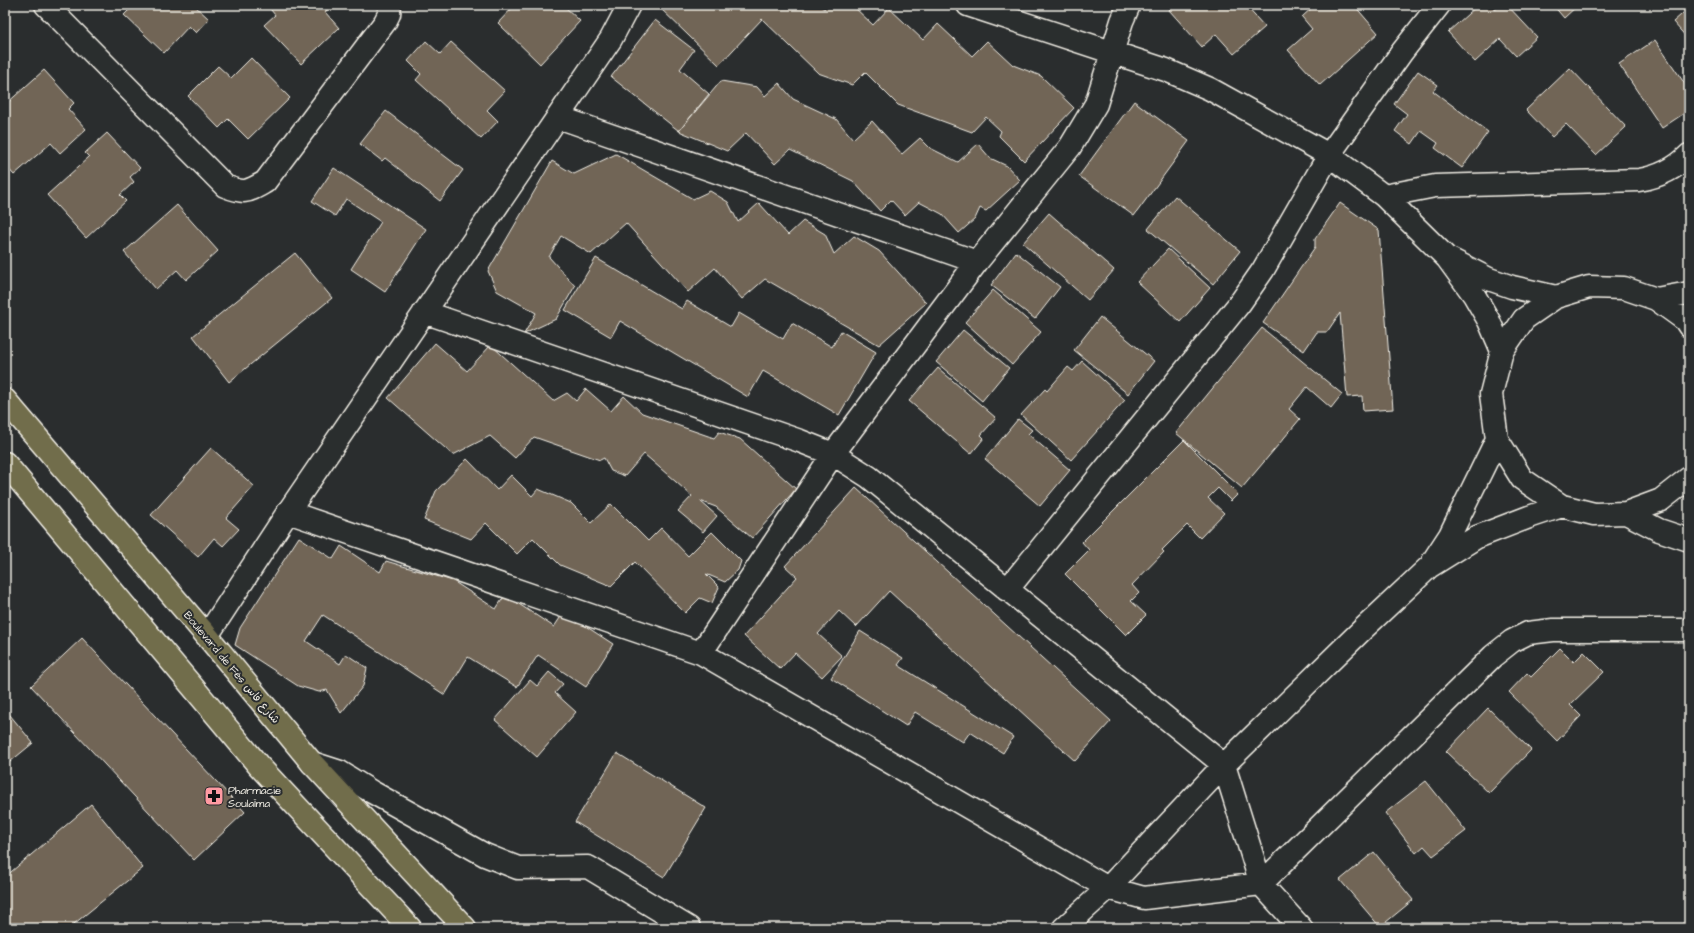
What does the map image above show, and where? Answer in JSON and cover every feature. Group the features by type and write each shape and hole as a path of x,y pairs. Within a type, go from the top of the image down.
{"main road":[{"name":"Boulevard de Fès شارع فاس","path":"5,400 207,636 312,763 466,928"},
{"path":"5,463 259,766 410,928"}],"street":[{"path":"46,5 226,186 240,192 251,190 266,182 385,22 389,14 390,5"},
{"path":"207,636 288,512 611,39 629,5"},
{"path":"968,5 1166,70 1210,89 1329,156 1384,196 1447,258 1474,294 1489,321 1502,351"},
{"path":"701,653 833,454 977,262 1070,148 1096,104 1122,21 1129,5"},
{"path":"1007,590 1240,303 1263,270 1329,156 1402,52 1439,5"},
{"path":"558,117 977,262"},
{"path":"1384,196 1435,186 1639,180 1652,178 1665,173 1689,155"},
{"path":"1447,258 1489,279 1512,287 1556,297"},
{"path":"1689,326 1685,320 1656,299 1624,288 1590,287 1556,297 1524,319 1502,351 1491,394 1497,439 1522,479 1562,506 1594,514 1626,513 1661,500 1689,478"},
{"path":"1656,299 1689,293"},
{"path":"424,312 793,439 833,454 869,477 1224,765 1261,884 1301,928"},
{"path":"1429,567 1450,535 1497,439"},
{"path":"1064,928 1108,888 1224,765 1362,629 1429,567 1477,537 1562,506"},
{"path":"288,512 701,653 1108,888 1144,898 1261,884 1493,656 1512,641 1528,633 1553,630 1689,630"},
{"path":"1626,513 1659,530 1689,540"},
{"path":"312,763 340,772 372,792 484,855 518,868 588,867 689,928"}],"building":[{"path":"134,5 194,5 209,19 196,33 189,26 164,53 124,15"},
{"path":"267,5 331,5 332,6 325,12 339,28 301,64 264,25 275,15"},
{"path":"515,5 563,5 580,21 540,64 498,23"},
{"path":"819,5 824,9 828,5 852,5 873,25 889,8 923,40 938,24 972,56 987,41 1013,65 1041,76 1074,108 1024,161 999,136 1001,131 986,117 972,132 898,105 865,72 852,85 818,73 762,19 719,65 658,6"},
{"path":"1174,5 1245,5 1265,27 1234,54 1216,34 1202,47 1169,10"},
{"path":"1315,5 1354,5 1378,33 1320,85 1288,50 1312,29 1302,17"},
{"path":"1478,5 1490,5 1495,10 1501,5 1507,5 1537,37 1516,56 1500,39 1475,62 1448,32"},
{"path":"1553,5 1578,5 1564,18"},
{"path":"1689,8 1689,40 1673,22"},
{"path":"655,20 694,50 680,69 709,94 679,131 611,77"},
{"path":"1655,40 1689,90 1689,110 1662,128 1619,64"},
{"path":"426,41 440,54 451,42 505,91 487,110 498,121 481,139 416,80 421,74 408,61"},
{"path":"251,58 290,98 248,139 228,119 219,128 188,96 218,66 231,78"},
{"path":"1570,68 1626,127 1596,155 1566,124 1552,137 1526,110"},
{"path":"44,70 74,103 68,109 86,129 60,153 51,143 14,175 5,165 5,105"},
{"path":"1418,71 1438,85 1433,91 1488,132 1462,168 1435,148 1438,143 1421,131 1412,144 1395,131 1407,114 1394,104"},
{"path":"721,81 757,87 765,96 779,83 793,99 836,119 853,139 872,121 902,154 920,138 930,148 958,162 978,144 990,158 1007,166 1020,180 986,211 980,208 975,219 959,233 942,214 919,202 905,215 891,200 880,211 853,181 790,150 775,164 746,133 727,151 679,131"},
{"path":"1134,101 1189,141 1134,216 1079,176"},
{"path":"386,111 463,170 440,201 385,158 382,161 360,144"},
{"path":"107,133 140,168 130,177 134,182 120,195 126,201 86,238 47,195 89,157 85,153"},
{"path":"616,154 693,199 710,191 728,202 738,222 759,203 788,235 803,221 825,234 834,254 854,236 879,251 926,303 879,345 765,279 742,299 715,268 688,292 626,223 591,254 561,236 549,257 575,286 556,319 524,334 536,313 497,291 488,271 552,161 574,174"},
{"path":"334,168 426,229 385,292 351,269 381,222 346,199 335,216 312,201"},
{"path":"1175,196 1240,251 1213,284 1148,229"},
{"path":"1340,203 1379,230 1393,409 1363,411 1362,396 1347,397 1340,313 1327,332 1317,332 1304,351 1263,323 1315,247 1315,239"},
{"path":"177,205 218,251 186,280 177,270 156,289 124,252"},
{"path":"1049,213 1114,270 1088,300 1023,243"},
{"path":"1168,249 1210,288 1180,322 1137,282"},
{"path":"1016,252 1060,287 1035,319 991,285"},
{"path":"295,253 332,298 229,382 193,336"},
{"path":"596,258 682,309 687,301 731,327 739,313 783,339 792,323 832,347 841,331 876,352 839,415 763,371 748,397 620,321 611,337 565,310"},
{"path":"993,290 1041,332 1012,365 965,322"},
{"path":"1100,317 1154,361 1128,394 1074,350"},
{"path":"1262,328 1342,394 1331,408 1307,387 1289,409 1300,419 1242,488 1176,433"},
{"path":"963,330 1009,368 982,401 936,362"},
{"path":"435,343 467,371 491,345 553,401 567,393 576,401 586,389 611,411 624,396 642,413 714,438 719,432 740,439 796,489 752,538 716,507 700,501 717,516 703,532 678,511 692,496 644,454 625,476 611,471 604,458 600,460 534,437 515,458 490,436 453,455 388,398"},
{"path":"1082,361 1125,400 1071,460 1021,415 1045,389 1047,391 1068,367 1073,371"},
{"path":"938,368 996,418 981,435 984,438 971,454 909,401"},
{"path":"1018,419 1032,430 1028,434 1070,470 1040,506 985,459"},
{"path":"1184,440 1238,494 1231,501 1218,488 1208,498 1224,513 1200,538 1187,525 1162,550 1164,552 1132,585 1139,593 1131,601 1146,615 1126,635 1065,574 1089,550 1082,542"},
{"path":"211,448 254,486 226,518 239,529 223,546 214,538 198,557 151,515"},
{"path":"467,459 497,490 511,475 532,496 538,489 571,503 591,523 611,504 648,541 661,528 688,556 712,532 741,561 738,570 725,582 706,574 719,587 712,603 700,598 685,613 635,562 611,586 560,565 533,538 517,554 486,523 471,539 424,520 436,491"},
{"path":"856,488 1111,721 1075,761 889,591 856,627 839,611 818,634 842,656 822,677 795,653 780,669 744,636 797,577 785,566"},
{"path":"299,537 333,559 341,546 380,572 386,561 453,581 496,609 505,595 554,627 564,612 613,644 586,687 538,655 517,687 468,657 445,695 323,615 306,641 340,664 346,654 367,668 363,686 341,713 327,690 319,692 298,686 235,645 240,628"},
{"path":"860,631 903,658 898,665 1013,737 1003,753 970,732 963,742 915,712 906,726 831,678"},
{"path":"82,638 245,812 194,860 31,686"},
{"path":"1560,648 1574,662 1584,652 1604,672 1570,705 1581,716 1557,741 1509,692 1527,673 1531,677"},
{"path":"549,672 563,684 555,693 576,712 537,757 495,720 530,680 537,686"},
{"path":"1488,708 1531,750 1489,793 1446,752"},
{"path":"5,709 33,743 5,766"},
{"path":"617,753 706,808 664,877 575,822"},
{"path":"1426,781 1466,831 1433,856 1424,846 1416,853 1385,813"},
{"path":"91,804 143,868 69,928 5,928 5,877"},
{"path":"1374,852 1413,900 1380,927 1340,880"},
{"path":"1686,920 1689,922 1689,928 1679,928"}],"place":[{"name":"Pharmacie SoulaÏma","path":"214,796"}]}
